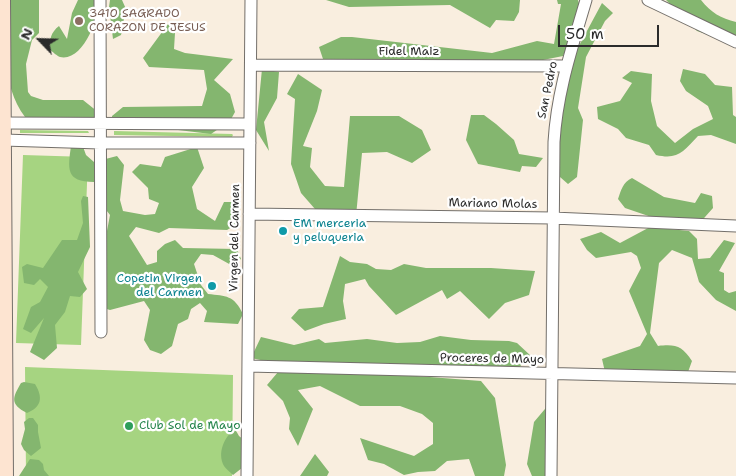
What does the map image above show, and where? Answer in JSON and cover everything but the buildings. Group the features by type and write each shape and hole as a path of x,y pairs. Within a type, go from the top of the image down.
{"street":[{"path":"2,0 5,476"},
{"path":"100,0 101,332"},
{"name":"Virgen del Carmen","path":"247,476 250,0"},
{"name":"San Pedro","path":"551,476 555,114 566,66 586,0"},
{"path":"648,0 736,42"},
{"name":"Fidel Maiz","path":"251,65 566,66"},
{"path":"2,131 100,124 250,124"},
{"path":"2,131 100,143 250,143"},
{"name":"Mariano Molas","path":"250,214 553,218 736,226"},
{"name":"Proceres de Mayo","path":"248,366 736,378"}],"green space":[{"path":"11,0 39,0 39,33 32,40 26,64 28,92 31,96 43,100 83,100 98,112 97,118 93,121 25,117 17,104 12,90 6,60 7,29"},
{"path":"78,0 101,0 97,17 83,46 69,57 60,57 50,50 51,36 59,26 67,39 72,13"},
{"path":"110,0 122,0 126,9 121,35 113,39 109,7"},
{"path":"326,0 520,0 519,12 514,21 496,20 490,28 450,5 349,7"},
{"path":"557,0 578,0 582,14 563,56 518,65 326,68 319,47 341,37 492,53 537,41 554,44 561,4 558,4"},
{"path":"666,0 701,0 717,14 736,22 736,37 709,35 697,31"},
{"path":"602,3 613,13 605,21 586,57 578,108 583,120 577,177 568,184 560,177 551,154 560,81"},
{"path":"168,24 175,33 174,49 185,53 233,59 214,80 230,94 235,112 230,121 211,134 112,122 112,116 123,107 202,106 207,89 204,70 149,67 143,58"},
{"path":"262,69 279,72 277,98 264,122 269,151 256,130"},
{"path":"683,69 705,74 715,85 732,87 733,115 736,117 736,144 711,135 698,136 680,153 670,156 656,155 649,145 626,138 618,129 598,119 597,107 620,101 632,83 622,78 631,71 652,74 651,101 657,126 675,143 693,129 713,119 708,106 686,91 680,81"},
{"path":"298,74 322,90 317,111 303,146 312,148 310,167 325,186 344,187 350,116 399,116 422,130 431,150 412,163 387,152 362,153 356,216 315,209 301,193 291,164 295,99 287,94"},
{"path":"471,115 484,115 496,124 514,140 519,154 543,158 536,167 522,166 520,172 478,164 466,140"},
{"path":"20,130 88,131 89,133 20,133"},
{"path":"114,131 233,135 232,137 114,135"},
{"path":"82,144 86,155 94,162 117,156 124,165 120,200 123,211 145,215 155,214 159,203 149,199 148,188 132,172 140,164 161,167 165,157 197,147 204,168 192,187 197,209 215,221 224,202 235,202 240,212 237,224 227,230 169,228 159,233 136,227 129,236 147,265 157,262 157,251 165,244 175,240 183,248 237,249 241,259 231,265 213,255 201,254 194,264 201,285 208,294 225,296 233,300 240,308 243,314 238,324 204,322 207,311 200,303 191,309 188,319 178,324 172,346 161,354 150,350 144,340 150,310 144,301 110,310 100,307 97,284 110,215 97,198 94,182 78,179 70,172 71,146"},
{"path":"23,155 88,157 81,345 16,343"},
{"path":"632,178 664,197 695,203 701,193 712,196 713,208 697,226 672,224 625,208 618,199 624,184"},
{"path":"83,196 88,197 90,247 78,272 87,289 80,297 70,296 65,312 55,325 57,348 44,360 30,352 44,318 31,333 23,329 31,307 40,302 48,287 40,279 34,285 24,283 22,267 27,264 43,268 62,240 77,240 83,223 81,201"},
{"path":"650,227 689,231 697,239 698,259 710,258 724,240 735,243 719,271 724,273 724,290 729,293 736,291 736,311 716,300 699,282 692,258 672,250 659,263 650,333 658,346 674,346 685,352 692,361 688,372 605,372 602,359 640,346 647,334 629,291 641,268 637,256 631,252 596,258 587,250 580,239 601,232 620,243"},
{"path":"340,256 350,262 367,264 376,269 391,270 404,264 426,268 491,268 535,271 529,295 505,303 489,319 460,291 447,299 442,290 396,315 369,286 365,279 345,284 343,301 346,319 305,331 291,318 299,309 323,307"},
{"path":"440,336 471,340 509,341 517,343 531,356 515,371 404,375 481,381 495,398 506,465 504,476 475,476 469,459 447,461 435,471 404,475 384,464 368,460 360,438 414,456 433,444 433,423 422,414 400,406 360,406 320,386 298,390 313,409 298,446 289,429 290,418 283,401 267,385 284,365 251,358 261,337 294,345 319,339 325,343 367,339 397,343 420,342"},
{"name":"Club Sol de Mayo","path":"25,367 233,375 232,476 26,476"},
{"path":"24,382 35,384 40,397 36,408 27,413 17,406 14,400 18,388"},
{"path":"550,403 552,426 545,476 532,476 527,464 534,422"},
{"path":"29,418 33,418 38,425 41,448 31,456 24,450 21,444 25,429 24,422"},
{"path":"235,429 244,440 242,468 233,475 224,466 221,456 225,441"},
{"path":"315,454 329,472 327,476 300,476"},
{"path":"30,459 39,460 49,476 19,476"}],"place":[{"name":"3410 SAGRADO CORAZON DE JESUS","path":"79,21"},
{"name":"EM merceria y peluqueria","path":"283,231"},
{"name":"Copetin Virgen del Carmen","path":"212,286"},
{"name":"Club Sol de Mayo","path":"129,426"}]}
